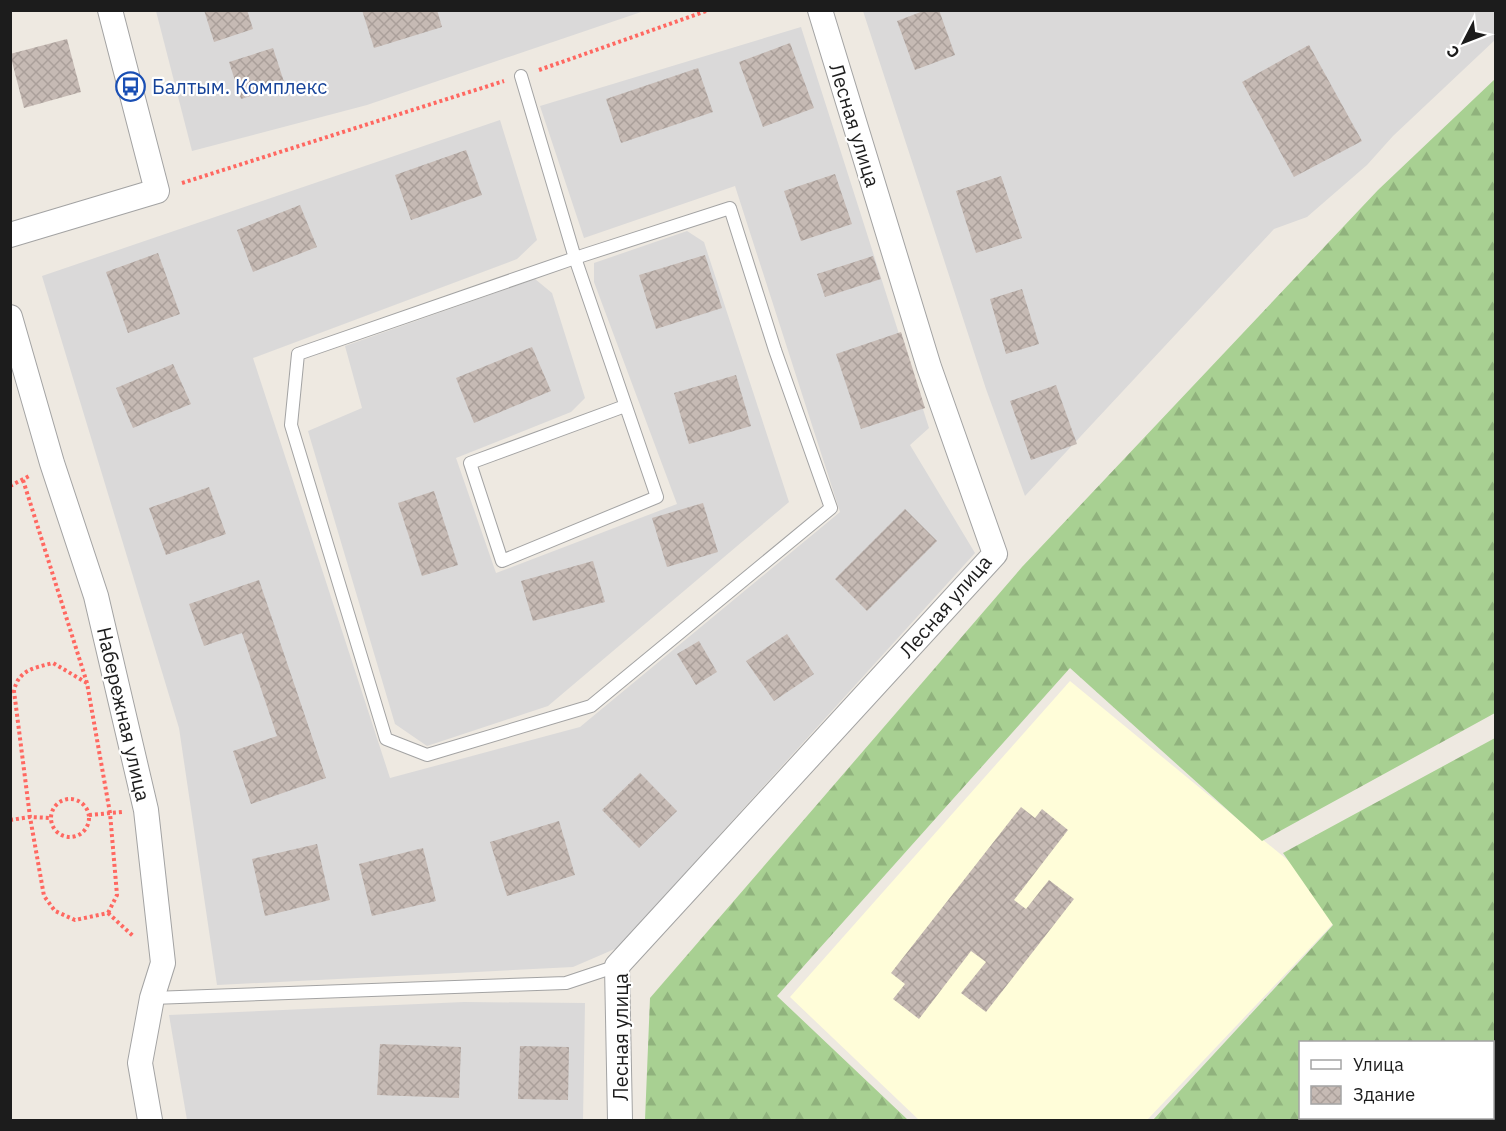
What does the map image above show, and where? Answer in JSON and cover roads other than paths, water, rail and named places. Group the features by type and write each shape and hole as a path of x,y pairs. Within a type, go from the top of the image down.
{"street":[{"path":"10,235 157,191 111,10"},
{"name":"Лесная улица","path":"620,1120 617,966 994,554 930,367 820,10"},
{"name":"Набережная улица","path":"10,317 52,463 96,596 146,810 163,963 152,998 140,1063 150,1120"}],"lane":[{"path":"521,76 575,258 657,497 502,561 470,463 625,406"},
{"path":"730,208 831,508 591,706 427,755 386,739 291,425 298,354 575,258 730,208"},
{"path":"152,998 566,983 617,966"}],"place":[{"name":"Балтым. Комплекс","path":"131,86"}]}
